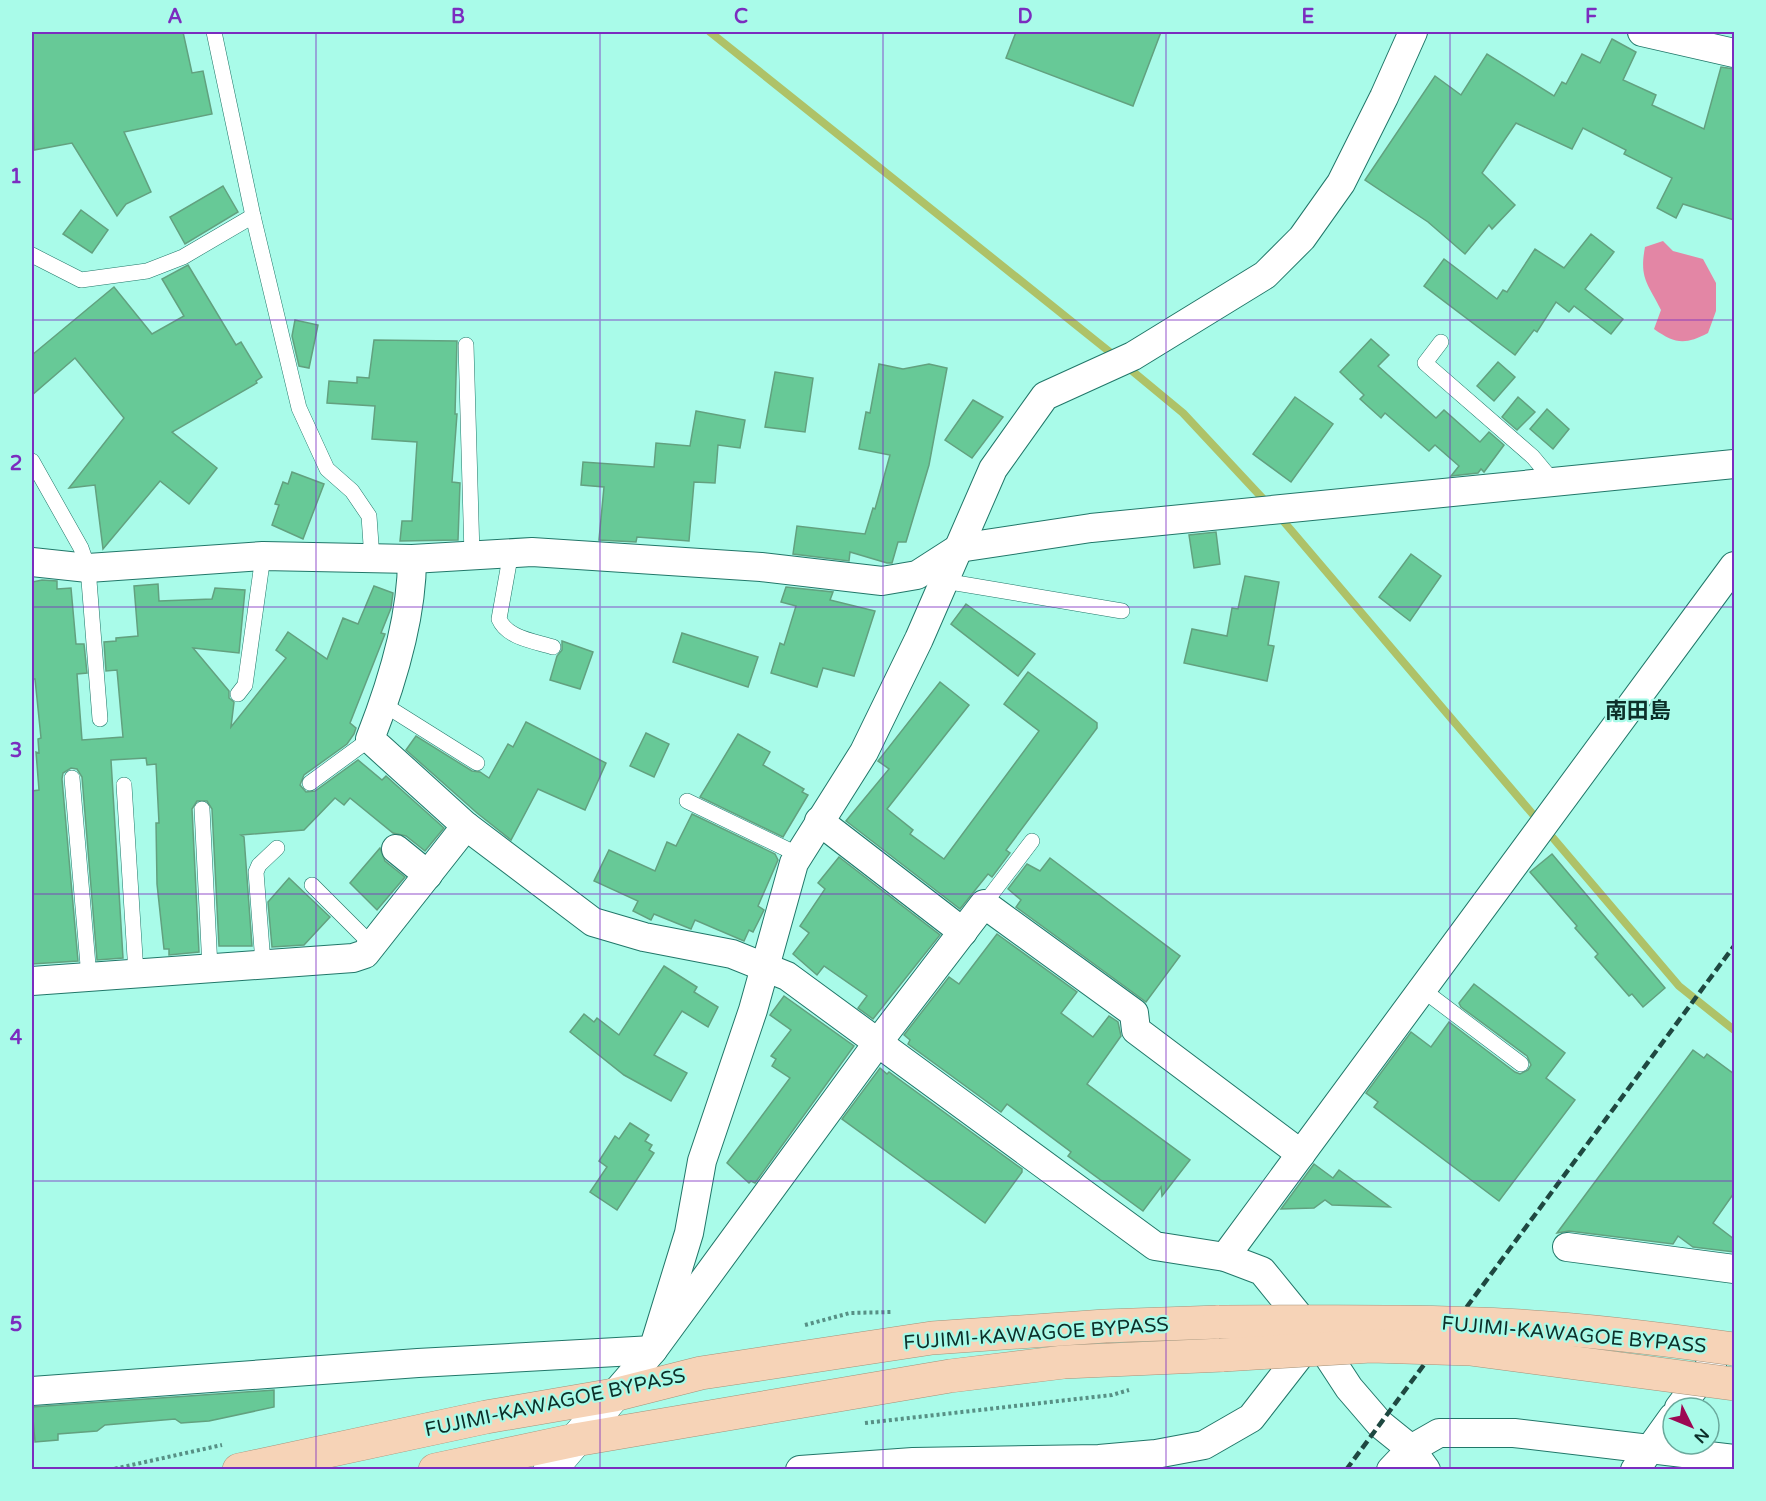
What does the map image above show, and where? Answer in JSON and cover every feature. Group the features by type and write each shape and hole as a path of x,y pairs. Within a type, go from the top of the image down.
{"highway":[{"name":"FUJIMI-KAWAGOE BYPASS","path":"240,1470 486,1417 614,1395 701,1373 932,1338 1082,1327 1218,1322 1398,1321 1521,1326 1643,1337 1734,1349"},
{"name":"FUJIMI-KAWAGOE BYPASS","path":"435,1470 575,1440 961,1375 1064,1362 1371,1346 1470,1349 1734,1384"}],"street":[{"path":"653,1350 689,1233 702,1161 753,1010 794,863 864,752 944,581 993,469 1045,396 1133,356 1265,275 1302,238 1341,183 1413,32"},
{"path":"1642,32 1734,53"},
{"path":"32,562 88,568 263,556 412,559 511,552 761,567 882,581 916,575 959,548 1091,528 1734,464"},
{"path":"412,559 412,590 383,704 370,739 466,826 593,922 644,937 732,954 787,976 879,1041 1155,1246 1225,1257 1262,1271 1315,1336 1349,1388 1380,1424 1418,1459"},
{"path":"1225,1257 1734,566"},
{"path":"819,821 963,932"},
{"path":"32,981 353,958 365,954 466,826"},
{"path":"396,849 428,875"},
{"path":"550,1470 653,1350 879,1041 984,904 1134,1013 1136,1030 1301,1154"},
{"path":"1567,1247 1734,1269"},
{"path":"1688,1396 1734,1334"},
{"path":"819,1469 937,1461 1099,1459 1156,1454 1204,1445 1251,1418 1315,1336"},
{"path":"32,1391 418,1363 653,1350"},
{"path":"1391,1470 1418,1459 1439,1433 1514,1433 1643,1459 1734,1459"},
{"path":"1643,1459 1661,1434"}],"lane":[{"path":"214,32 253,216 299,408 327,469 351,491 369,516 372,559"},
{"path":"32,255 81,280 147,271 183,257 253,216"},
{"path":"1442,342 1425,363 1533,457 1553,481"},
{"path":"466,345 472,555"},
{"path":"32,461 81,548 88,568 100,719"},
{"path":"511,552 499,618 502,625 509,633 553,647"},
{"path":"238,694 245,686 263,556"},
{"path":"944,581 1122,611"},
{"path":"383,704 477,763"},
{"path":"310,783 370,739"},
{"path":"72,778 89,976"},
{"path":"124,786 136,974"},
{"path":"687,801 799,855"},
{"path":"202,809 210,968"},
{"path":"984,904 1032,841"},
{"path":"263,963 256,872 259,865 277,848"},
{"path":"312,885 372,945"},
{"path":"1423,990 1521,1064"}],"path":[{"path":"862,1423 1112,1395 1133,1389"}],"shaded area":[{"path":"1663,241 1673,251 1703,259 1716,283 1716,311 1708,333 1693,340 1674,340 1654,329 1661,310 1646,280 1643,258 1645,247"}],"building":[{"path":"32,32 183,32 192,73 203,71 212,114 124,132 151,192 126,204 117,216 72,143 34,150"},
{"path":"1016,32 1161,32 1133,106 1006,58"},
{"path":"1612,39 1636,52 1623,80 1656,95 1652,105 1704,129 1721,67 1734,69 1734,220 1683,204 1676,218 1657,208 1672,178 1624,154 1626,150 1583,128 1572,149 1516,123 1482,173 1515,205 1492,229 1489,225 1465,254 1428,222 1365,180 1435,76 1461,95 1487,54 1554,96 1562,82 1566,84 1582,54 1600,63"},
{"path":"223,186 238,212 185,244 170,217"},
{"path":"81,210 108,230 92,253 63,234"},
{"path":"1591,234 1614,252 1585,289 1623,319 1611,334 1574,306 1569,312 1556,302 1537,332 1534,330 1515,355 1424,286 1444,259 1497,299 1503,290 1507,292 1535,249 1564,268"},
{"path":"188,265 236,345 241,342 262,377 256,381 257,383 172,432 217,468 189,504 160,481 103,549 95,485 69,488 124,418 75,358 32,395 32,355 114,287 152,334 184,316 162,279"},
{"path":"295,320 318,325 309,368 299,366 292,336"},
{"path":"1371,339 1389,355 1378,366 1436,418 1444,410 1480,442 1489,432 1504,445 1484,472 1481,469 1478,473 1451,476 1459,466 1435,445 1429,451 1385,413 1381,418 1360,399 1364,395 1340,372"},
{"path":"374,340 457,341 455,414 457,414 452,482 460,483 458,540 400,541 402,521 412,521 417,442 372,439 375,406 327,403 329,381 357,383 357,377 369,378"},
{"path":"1498,362 1515,377 1494,401 1477,386"},
{"path":"879,364 903,369 929,364 947,368 929,465 906,542 898,542 892,563 850,552 849,561 793,554 797,526 865,534 873,508 875,509 890,455 859,449 866,412 870,413"},
{"path":"775,372 813,378 805,432 765,427"},
{"path":"1295,397 1333,424 1291,482 1253,454"},
{"path":"1518,397 1535,412 1517,430 1502,417"},
{"path":"973,400 1003,417 972,458 945,440"},
{"path":"1547,409 1569,429 1553,449 1530,429"},
{"path":"696,411 745,420 740,448 718,445 715,483 694,482 689,541 637,537 636,542 599,540 604,487 581,485 583,462 654,467 656,443 690,446"},
{"path":"292,472 324,484 303,539 272,525 279,505 275,504 283,482 288,484"},
{"path":"1216,532 1220,564 1194,568 1189,535"},
{"path":"1411,554 1441,576 1410,621 1379,597"},
{"path":"1245,576 1279,582 1268,645 1274,646 1267,681 1184,663 1192,629 1227,636 1232,608 1238,609"},
{"path":"57,581 57,589 71,588 76,644 84,644 87,673 77,674 82,740 123,737 117,670 106,671 104,642 116,641 116,638 138,636 134,586 158,584 159,601 212,599 215,588 245,590 239,653 193,648 229,691 229,698 234,702 231,727 286,658 276,650 288,632 327,659 343,618 358,624 374,586 393,593 391,608 381,633 385,634 350,723 356,728 354,734 347,744 304,775 300,785 306,792 315,791 358,760 382,780 386,776 444,828 425,851 406,836 393,833 350,798 344,805 335,798 304,830 241,835 244,837 252,946 219,946 212,809 207,801 197,801 192,809 199,952 169,955 169,949 164,949 157,884 156,823 159,823 156,764 147,765 146,758 111,760 123,958 97,960 82,777 77,769 71,768 63,773 62,779 78,961 32,964 32,791 39,790 36,752 39,753 38,739 41,738 35,679 32,679 32,582"},
{"path":"786,587 833,592 830,600 875,611 854,676 823,668 817,687 771,673 780,643 784,645 796,606 781,602"},
{"path":"966,604 1035,654 1018,676 951,624"},
{"path":"682,633 758,657 748,687 673,662"},
{"path":"562,641 593,652 580,689 550,680 557,656 562,650"},
{"path":"1028,672 1097,723 1097,728 1006,850 1010,853 992,877 988,874 960,909 846,821 889,769 878,761 940,682 969,705 887,809 913,830 910,834 944,859 1039,731 1004,704"},
{"path":"526,722 606,763 585,810 538,789 511,840 406,750 416,736 472,771 480,772 489,778 508,744 513,747"},
{"path":"646,733 669,744 654,777 630,766"},
{"path":"738,734 770,752 763,765 804,789 802,792 808,795 783,837 700,797"},
{"path":"692,814 775,854 778,860 758,906 764,910 753,932 749,930 744,941 695,920 691,929 654,914 651,920 633,911 638,901 594,881 609,850 655,871 667,842 676,846"},
{"path":"380,848 385,861 405,877 377,910 350,883"},
{"path":"1552,854 1665,988 1643,1007 1632,994 1629,996 1595,957 1598,954 1575,928 1577,926 1530,872"},
{"path":"839,857 940,935 873,1019 858,1008 867,996 824,966 817,975 793,954 809,933 800,926 825,889 818,883"},
{"path":"1050,858 1180,956 1146,1002 1016,907 1021,900 1008,889 1027,864 1040,871"},
{"path":"289,878 330,917 304,945 272,947 268,902"},
{"path":"997,934 1077,992 1061,1013 1093,1037 1109,1016 1118,1022 1121,1036 1087,1084 1190,1160 1162,1196 1161,1187 1143,1211 1068,1156 1071,1152 1007,1104 1001,1112 908,1044 910,1040 904,1035 949,977 959,984"},
{"path":"664,966 697,987 694,992 718,1007 708,1027 682,1011 654,1055 687,1073 671,1101 624,1075 570,1032 584,1014 594,1022 597,1018 619,1035"},
{"path":"1474,984 1565,1053 1546,1078 1575,1100 1499,1201 1374,1107 1378,1102 1366,1093 1411,1032 1431,1047 1449,1022 1515,1072 1520,1074 1528,1070 1531,1065 1527,1056 1461,1007 1459,1003"},
{"path":"784,996 854,1046 755,1183 751,1181 749,1183 727,1163 790,1078 772,1066 776,1059 771,1056 791,1030 770,1015"},
{"path":"1693,1050 1704,1058 1707,1054 1734,1074 1734,1193 1713,1223 1734,1239 1734,1252 1693,1247 1678,1236 1673,1244 1569,1231 1557,1233"},
{"path":"880,1068 887,1074 889,1072 1022,1169 985,1223 842,1119"},
{"path":"630,1123 649,1135 645,1141 652,1145 649,1150 654,1153 617,1210 590,1192 607,1167 599,1161 615,1136 619,1139"},
{"path":"1314,1164 1333,1178 1339,1170 1390,1207 1332,1205 1325,1200 1314,1208 1281,1209"},
{"path":"274,1390 274,1407 209,1421 181,1423 175,1419 105,1425 97,1431 58,1434 58,1440 35,1442 32,1407"}],"waterway":[{"path":"710,32 1116,357"},
{"path":"1125,365 1183,413 1267,503"},
{"path":"1279,516 1679,986 1734,1030"}],"railway":[{"path":"1346,1470 1734,946"}],"district":[{"name":"南田島","path":"1638,711"}]}
